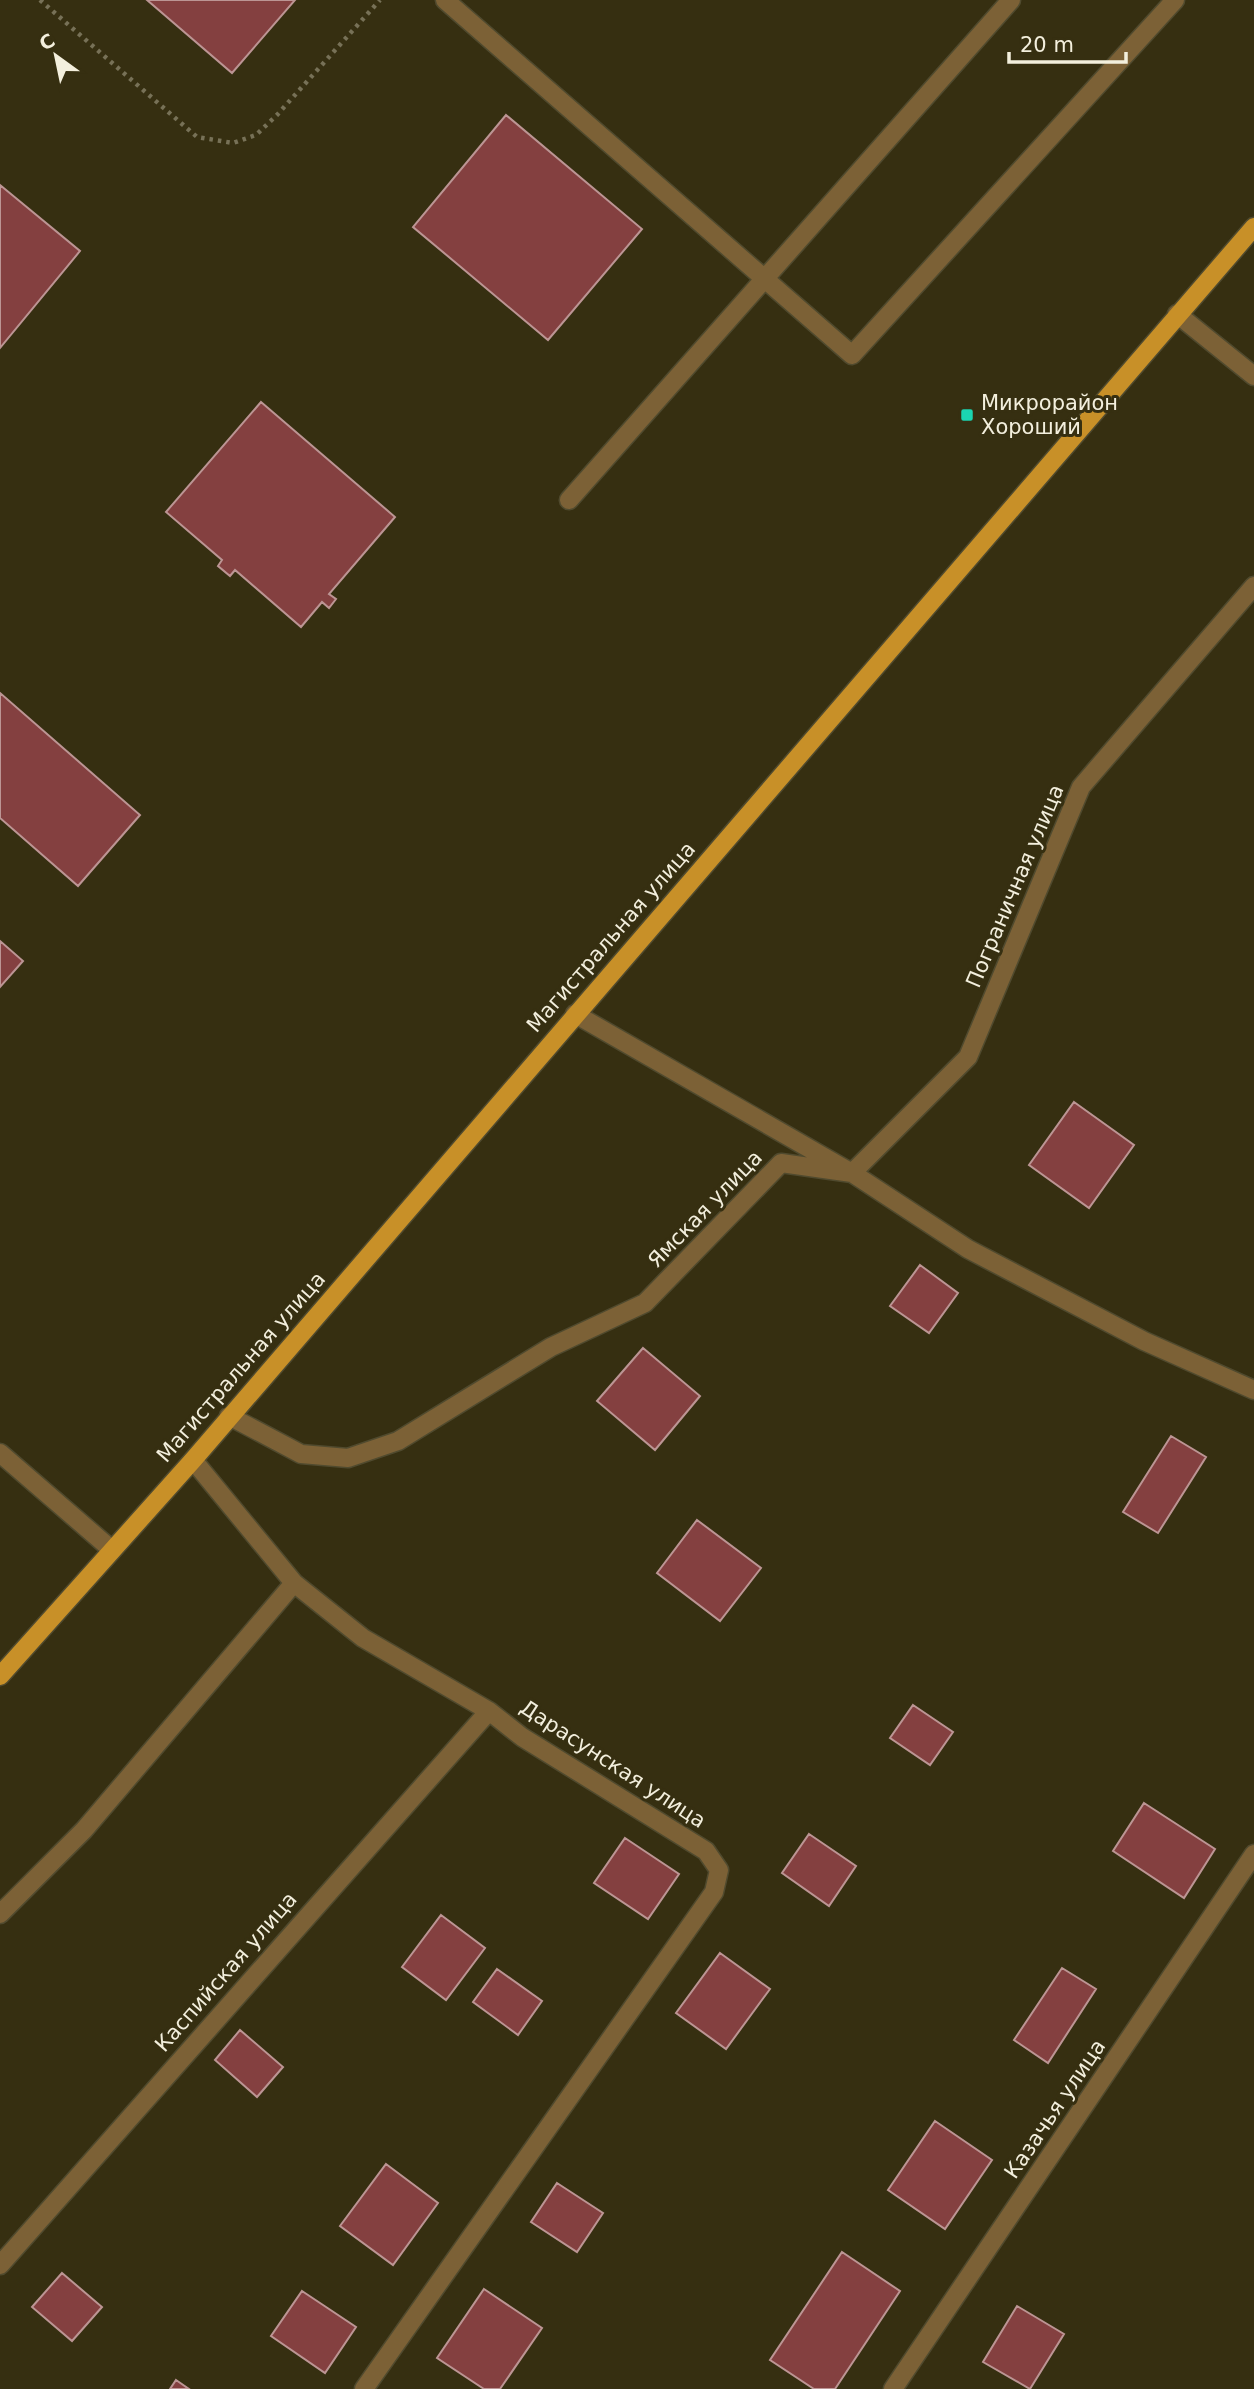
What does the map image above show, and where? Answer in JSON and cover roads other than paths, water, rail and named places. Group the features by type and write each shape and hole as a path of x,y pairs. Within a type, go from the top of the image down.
{"main road":[{"name":"Магистральная улица","path":"0,1676 193,1460 1254,227"}],"street":[{"path":"445,0 852,355 1175,0"},
{"path":"569,500 1011,0"},
{"path":"1177,314 1254,376"},
{"name":"Пограничная улица","path":"852,1173 968,1057 1081,787 1254,586"},
{"path":"575,1014 852,1173"},
{"name":"Ямская улица","path":"229,1416 301,1454 348,1458 398,1441 551,1347 645,1303 781,1163 852,1173 968,1249 1144,1341 1254,1390"},
{"path":"0,1453 112,1550"},
{"name":"Дарасунская улица","path":"193,1460 294,1583 363,1638 489,1711 522,1737 706,1851 719,1870 714,1892 364,2389"},
{"path":"0,1914 84,1830 294,1583"},
{"name":"Каспийская улица","path":"0,2265 489,1711"},
{"name":"Казачья улица","path":"893,2389 1254,1854"}],"place":[{"name":"Микрорайон Хороший","path":"967,415"}]}
